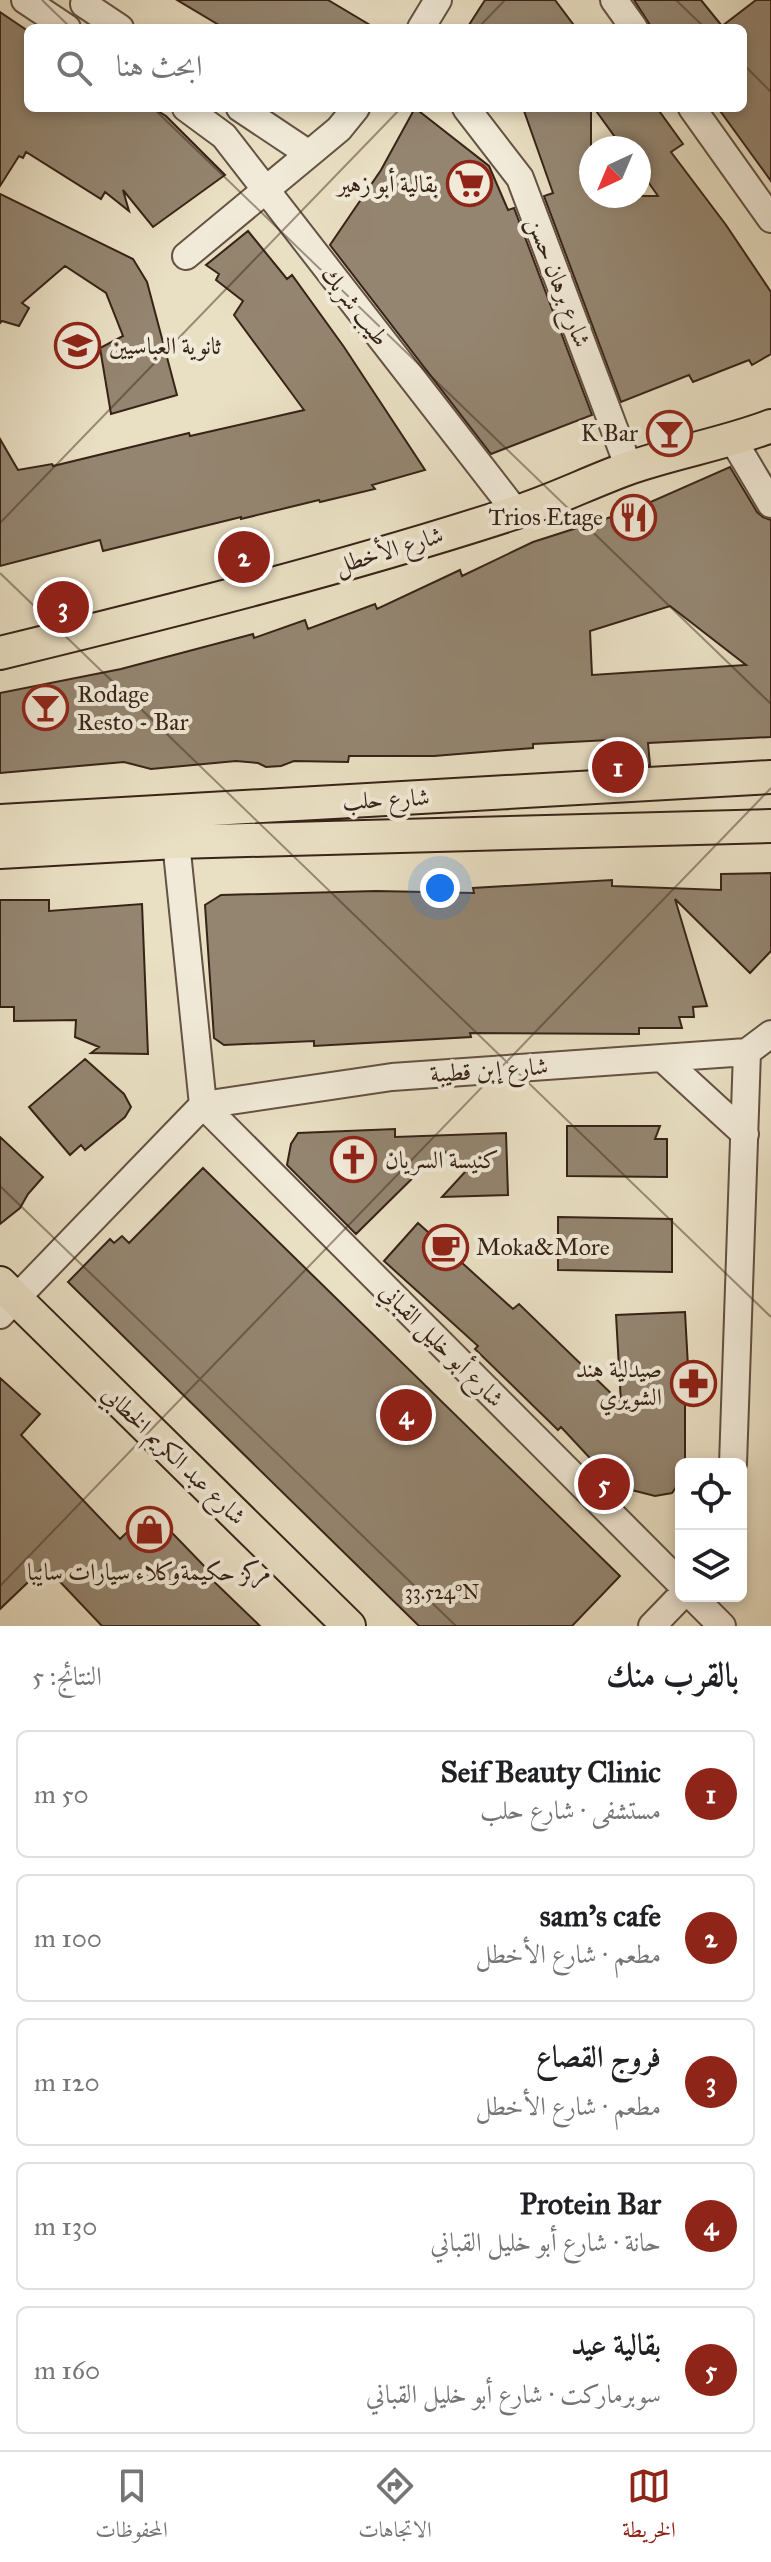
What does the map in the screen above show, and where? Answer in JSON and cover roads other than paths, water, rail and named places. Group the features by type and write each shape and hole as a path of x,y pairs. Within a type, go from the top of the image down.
{"main road":[{"name":"شارع الأخطل","path":"0,653 207,602 340,565 516,512 629,468 733,440 771,426"},
{"name":"شارع حلب","path":"0,821 771,777"},
{"name":"شارع حلب","path":"0,852 176,842 771,826"},
{"name":"شارع عبد الكريم الخطابي","path":"5,1300 349,1626"}],"street":[{"path":"25,0 61,24"},
{"path":"423,24 438,0"},
{"path":"614,0 631,24"},
{"path":"84,4 114,24"},
{"name":"طيب شربك","path":"191,112 224,136 516,512"},
{"path":"246,112 309,154"},
{"path":"186,256 339,129 353,112"},
{"name":"شارع برهان حسن","path":"469,112 520,178 629,468"},
{"path":"695,112 771,219"},
{"path":"733,440 771,504"},
{"path":"5,1300 203,1105 176,842"},
{"path":"733,1458 747,1052 771,1034"},
{"name":"شارع إبن قطيبة","path":"203,1105 392,1077 747,1052"},
{"path":"662,1058 745,1134"},
{"name":"شارع أبو خليل القباني","path":"203,1105 675,1578"},
{"path":"652,1626 675,1602"},
{"path":"698,1602 722,1626"}],"place":[{"name":"بقالية أبو زهير","path":"469,184"},
{"name":"ثانوية العباسيين","path":"78,346"},
{"name":"K Bar","path":"669,433"},
{"name":"Trios Etage","path":"634,517"},
{"name":"sam's cafe","path":"244,557"},
{"name":"فروج القصاع","path":"63,607"},
{"name":"Rodage Resto - Bar","path":"46,708"},
{"name":"Seif Beauty Clinic","path":"618,767"},
{"name":"كنيسة السريان","path":"354,1160"},
{"name":"Moka&More","path":"445,1247"},
{"name":"صيدلية هند الشويري","path":"693,1383"},
{"name":"Protein Bar","path":"406,1415"},
{"name":"بقالية عيد","path":"604,1484"},
{"name":"مركز حكيمةوكلاء سيارات سايبا","path":"149,1530"}]}
